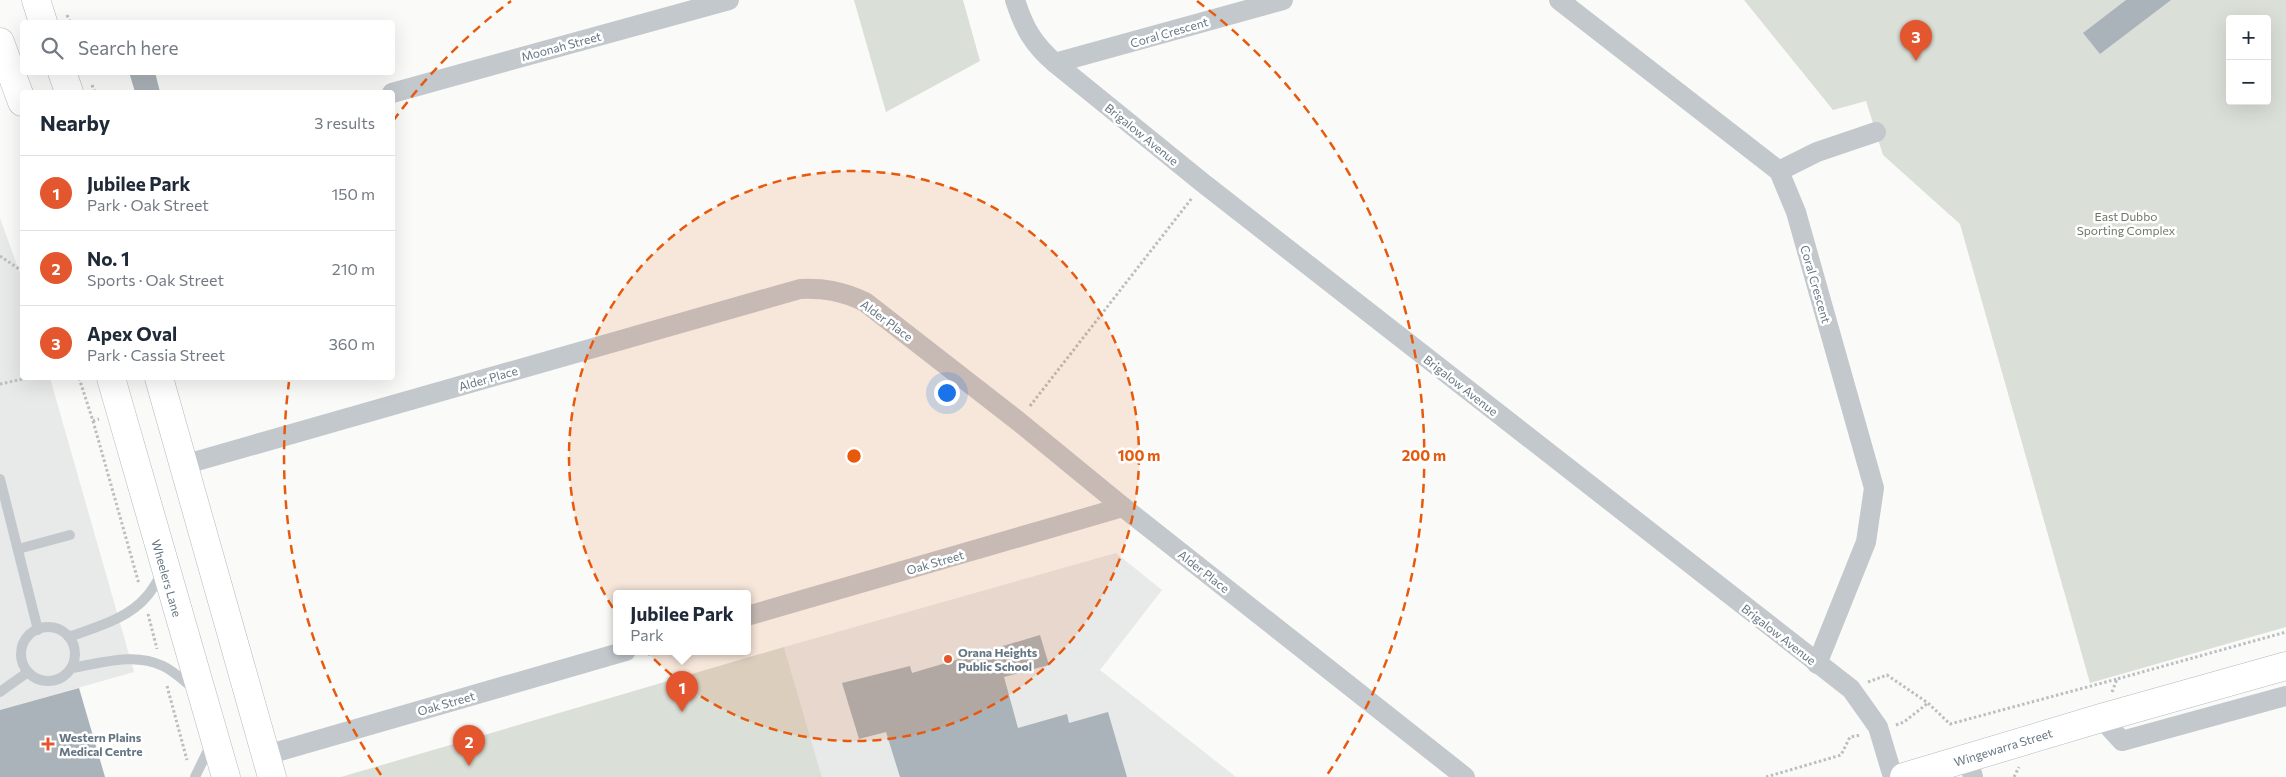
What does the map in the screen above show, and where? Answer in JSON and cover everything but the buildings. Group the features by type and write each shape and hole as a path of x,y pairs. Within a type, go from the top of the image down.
{"main road":[{"path":"36,0 42,20"},
{"path":"0,42 20,97"},
{"path":"63,75 68,90"},
{"name":"Wheelers Lane","path":"112,380 226,777"},
{"path":"160,380 182,465 269,766"},
{"name":"Wingewarra Street","path":"1904,777 1970,768 2102,718 2286,666"}],"street":[{"name":"Moonah Street","path":"395,92 729,0"},
{"name":"Brigalow Avenue","path":"1015,0 1020,16 1037,48 1055,64 1203,183 1851,690 1879,730 1893,777"},
{"name":"Coral Crescent","path":"1055,64 1283,0"},
{"name":"Coral Crescent","path":"1559,0 1779,171 1796,212 1874,488 1866,542 1817,664"},
{"path":"1779,171 1817,152 1876,132"},
{"name":"Alder Place","path":"182,465 800,289 822,288 844,292 865,302 1018,421 1123,507 1465,777"},
{"name":"Oak Street","path":"751,615 1123,507"},
{"name":"Oak Street","path":"269,766 614,655"},
{"path":"2102,718 2122,742 2286,696"}],"lane":[{"path":"0,479 38,630"},
{"path":"18,549 70,535"},
{"path":"69,637 130,611 146,597 165,570"},
{"path":"72,668 75,652 69,637 55,628 38,630 26,640 22,648 24,665 28,672 42,681 59,679 72,668 126,658 144,660 164,666 201,694"},
{"path":"0,692 28,672"},
{"path":"195,777 214,737"}],"path":[{"path":"1018,421 1203,183"},
{"path":"0,256 20,270"},
{"path":"0,384 20,380"},
{"path":"1851,690 1887,675 1928,703 1950,724 2286,632"},
{"path":"2102,718 2117,679"},
{"path":"1766,777 1841,755 1850,738 1904,722 1928,703"}],"shaded area":[{"path":"0,218 20,273 20,380 51,380 134,672 0,710"},
{"name":"Orana Heights Public School","path":"1116,553 1162,590 1100,670 1236,777 822,777 784,647"}],"green space":[{"path":"854,0 963,0 980,61 886,112"},
{"name":"East Dubbo Sporting Complex","path":"1744,0 2286,0 2286,627 2090,683 1960,224 1883,155 1866,101 1833,110"},
{"path":"784,647 822,777 341,777"}],"place":[{"name":"Apex Oval","path":"1916,61"},
{"name":"Orana Heights Public School","path":"948,659"},
{"name":"Jubilee Park","path":"682,712"},
{"name":"Western Plains Medical Centre","path":"48,744"},
{"name":"No. 1","path":"469,766"}]}
